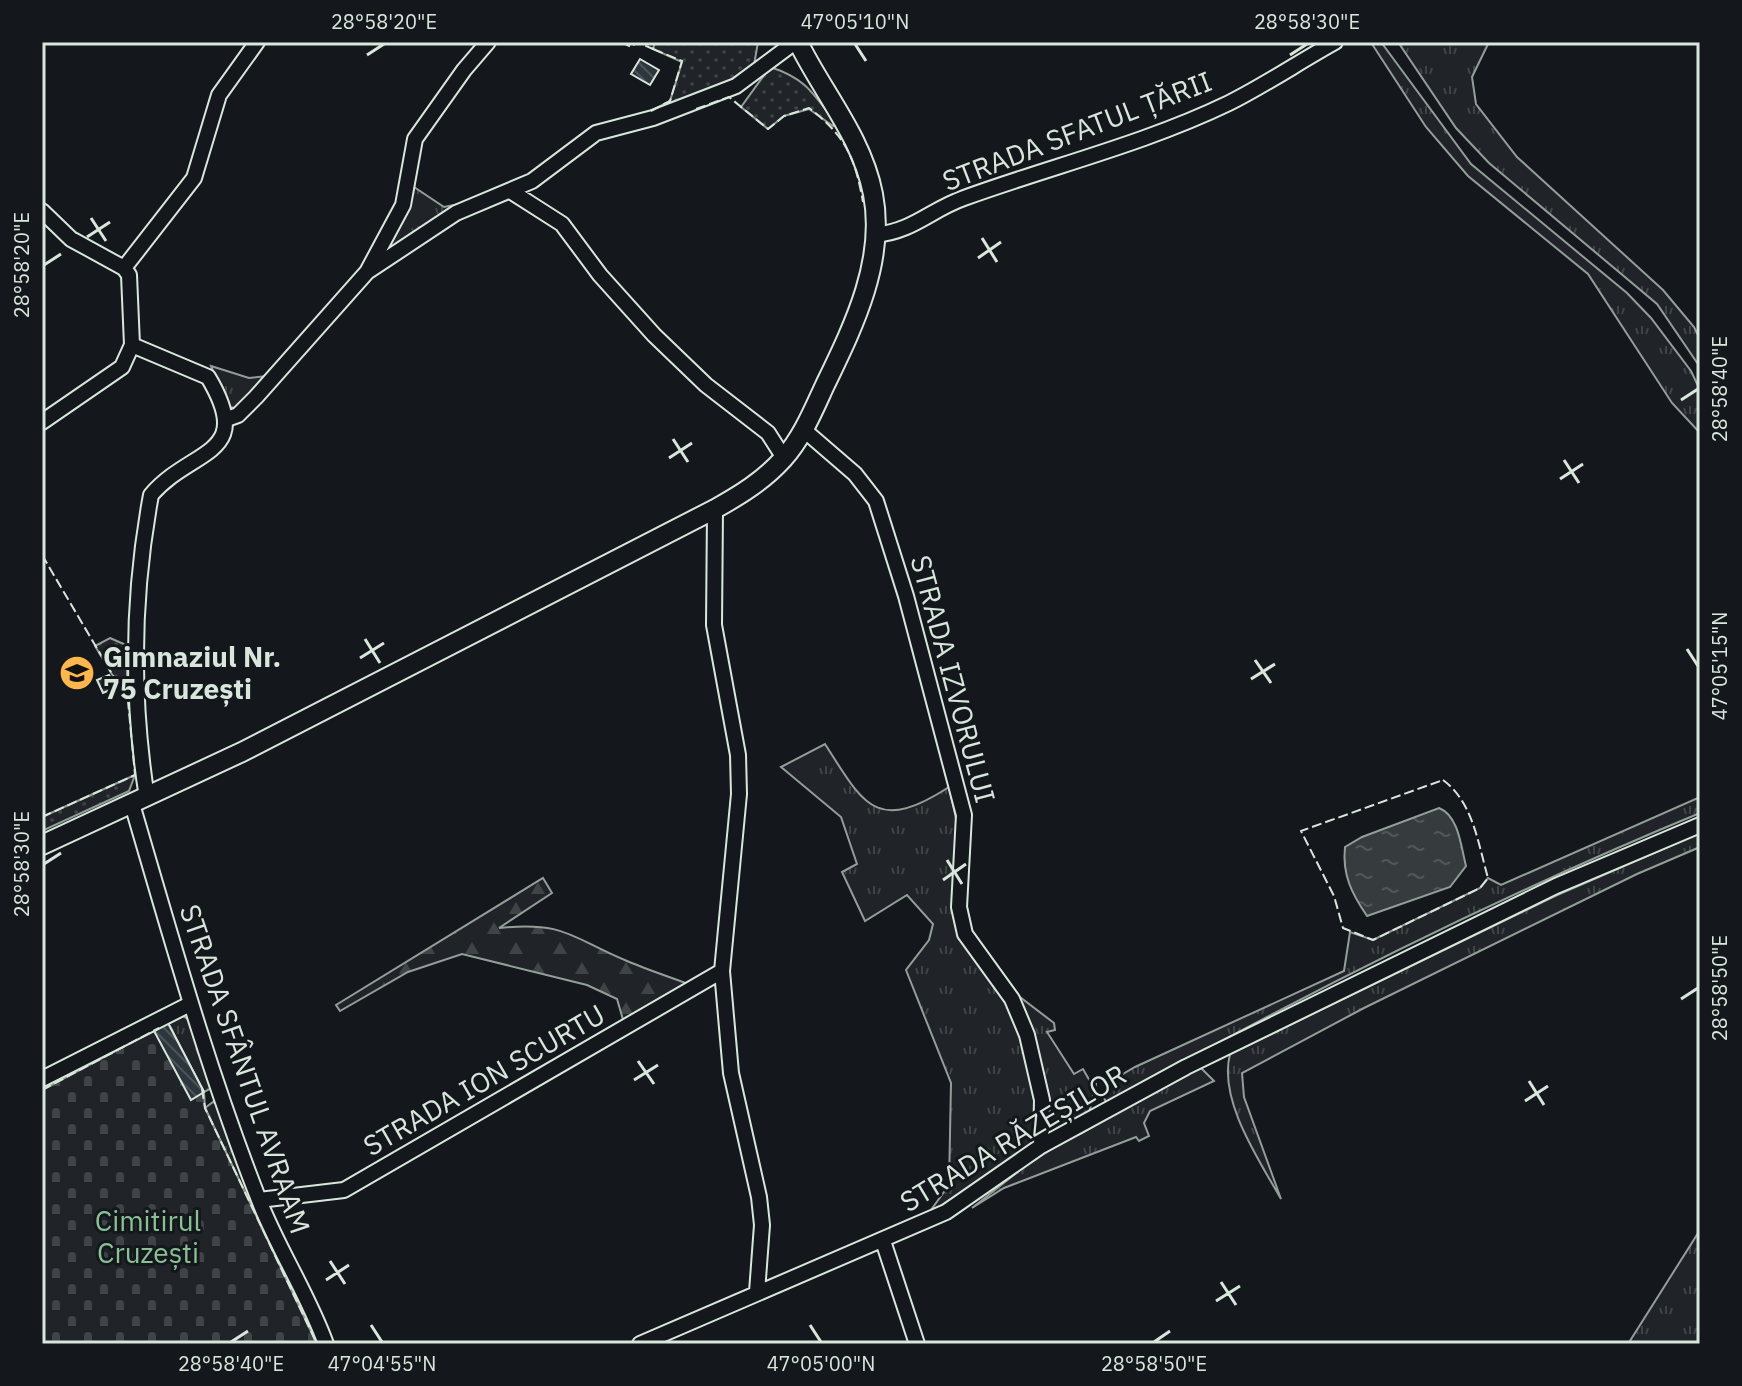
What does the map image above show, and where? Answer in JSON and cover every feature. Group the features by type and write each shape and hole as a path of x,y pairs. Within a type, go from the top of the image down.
{"street":[{"path":"124,268 194,178 219,95 257,42"},
{"path":"132,345 208,377 227,419 250,404 367,272 403,205 415,139 488,42"},
{"path":"42,845 139,801 753,488 784,458 804,430 857,320 875,235 874,196 864,160 796,42 736,86 653,118 596,133 532,181 436,224 367,272"},
{"name":"STRADA SFATUL ȚĂRII","path":"875,235 899,233 960,199 1116,149 1193,118 1230,102 1335,42"},
{"path":"512,192 562,224 637,317 706,385 768,433 784,458"},
{"path":"42,212 71,239 124,268 129,275 132,345 122,367 42,422"},
{"name":"STRADA SFÂNTUL AVRAAM","path":"227,419 223,437 211,450 151,495 134,624 139,801 190,1004 259,1200 326,1344"},
{"name":"STRADA IZVORULUI","path":"804,430 855,474 876,501 906,596 964,815 959,907 965,934 1012,999 1027,1035 1042,1100 1041,1146"},
{"path":"715,509 714,625 738,755 739,794 722,971 731,1073 759,1197 762,1225 757,1292"},
{"name":"STRADA RĂZEȘILOR","path":"640,1344 946,1212 1041,1146 1186,1067 1556,886 1700,825"},
{"name":"STRADA ION SCURTU","path":"259,1200 344,1190 722,971"},
{"path":"42,1079 190,1004"},
{"path":"883,1241 917,1344"}],"green space":[{"path":"655,42 758,42 753,71 666,110 651,111 670,101 682,62 653,49"},
{"path":"1381,42 1471,164 1627,293 1651,318 1691,371 1700,390 1700,433 1672,403 1588,274 1468,176 1426,127 1372,44"},
{"path":"1398,42 1489,42 1472,77 1476,104 1517,157 1663,290 1694,327 1700,339 1700,367 1657,304 1489,163 1456,128"},
{"path":"770,67 792,76 807,88 835,122 833,126 809,109 784,116 768,129 741,107"},
{"path":"411,185 444,207 459,204 378,258"},
{"path":"211,366 249,378 266,376 236,408 228,407"},
{"path":"110,638 126,645 128,701 95,646"},
{"path":"825,744 862,797 874,806 888,810 904,809 949,787 959,832 960,934 1005,999 1021,1035 1038,1100 1036,1134 1032,1145 952,1201 931,1210 949,1185 951,1083 906,970 929,940 933,924 907,895 865,921 842,872 857,864 841,817 781,767"},
{"path":"135,775 129,791 42,831 42,817"},
{"path":"1700,797 1700,813 1549,879 1399,950 1107,1104 1104,1098 1106,1084 1135,1067 1344,971 1350,932 1373,940 1480,888 1488,878 1501,885"},
{"path":"1700,833 1700,847 1637,874 1364,1008 1242,1073 1244,1097 1281,1199 1235,1110 1228,1072 1230,1054 1555,896"},
{"path":"543,878 552,893 499,928 554,929 691,985 624,1023 617,999 587,985 462,954 408,972 340,1011 336,1005"},
{"path":"1012,991 1054,1023 1055,1030 1047,1032 1074,1074 1083,1069 1091,1083 1096,1084 1089,1113 1047,1137"},
{"path":"183,1016 189,1020 212,1088 204,1092 168,1023"},
{"name":"Cimitirul Cruzești","path":"168,1023 204,1092 205,1108 317,1344 42,1344 42,1090"},
{"path":"1201,1068 1214,1081 1150,1111 1144,1123 1149,1136 1139,1141 1136,1137 1004,1188 972,1208 1053,1144 1080,1134 1193,1069"},
{"path":"213,1102 220,1105 252,1202 321,1344 317,1344 205,1108"},
{"path":"1700,1230 1700,1344 1628,1344"}],"water":[{"path":"1439,808 1455,825 1466,866 1450,887 1367,916 1349,884 1345,847 1362,837"}],"building":[{"path":"640,59 659,70 650,85 631,74"},
{"path":"109,675 115,688 103,693 97,680"},
{"path":"168,1023 204,1092 191,1100 154,1031"}],"fence":[{"path":"621,42 631,47 637,42 653,49 655,42"},
{"path":"651,111 670,101 682,61 653,49"},
{"path":"696,109 729,97 768,129 784,116 809,108 832,128 847,149 863,202"},
{"path":"42,555 128,701 135,775 42,817"},
{"path":"1443,780 1468,811 1488,878 1480,888 1373,940 1343,928 1334,896 1301,831 1443,780"},
{"path":"42,1090 159,1028"},
{"path":"202,1089 205,1108 317,1344"}],"place":[{"name":"Gimnaziul Nr. 75 Cruzești","path":"77,673"}]}
